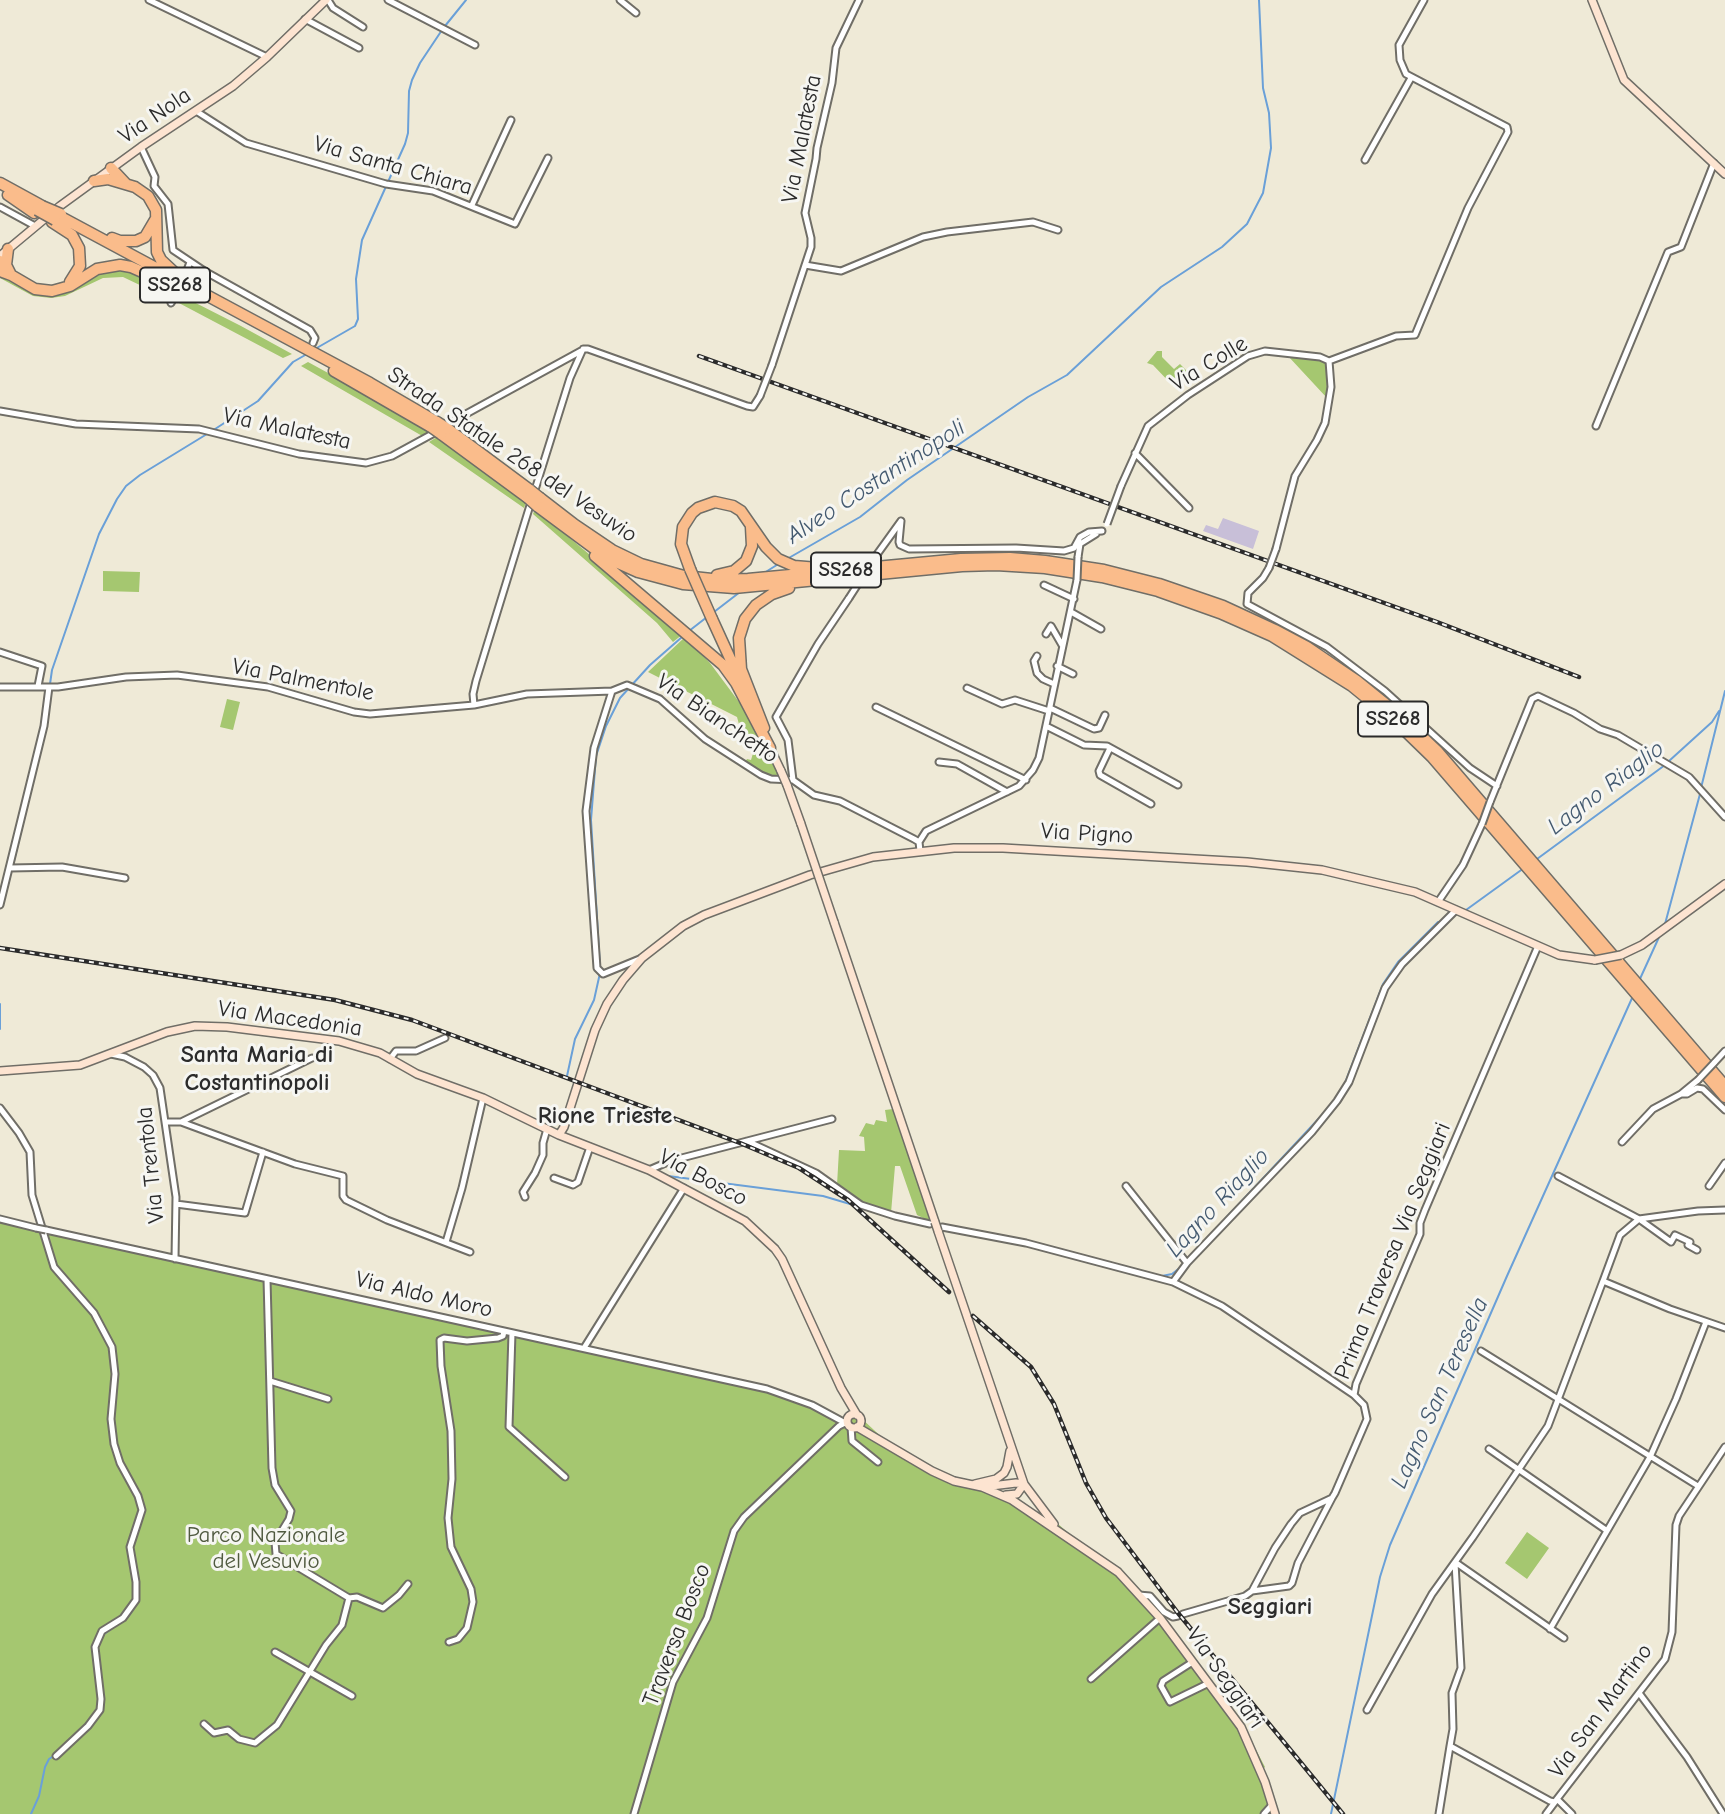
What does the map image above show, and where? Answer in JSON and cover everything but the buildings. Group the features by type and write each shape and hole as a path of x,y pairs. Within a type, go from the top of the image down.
{"highway":[{"path":"94,181 114,171 126,184 148,196 154,204 157,217"},
{"name":"Strada Statale 268 del Vesuvio","path":"0,183 38,209"},
{"name":"Strada Statale 268 del Vesuvio","path":"4,192 232,309 297,348"},
{"name":"SS268","path":"57,218 128,242 145,237 157,217"},
{"name":"SS268","path":"157,217 156,243 161,260 178,276 232,309"},
{"name":"Strada Statale 268 del Vesuvio","path":"57,218 179,292 315,357 434,425 529,494 564,527 607,558 638,572 683,584 734,588 766,578 876,567 995,558 1045,561 1133,577 1200,597 1240,613 1307,647 1377,696 1438,752 1725,1086"},
{"name":"SS268","path":"57,218 72,235 80,253 80,266 66,286"},
{"name":"SS268","path":"4,263 34,289 43,291 59,290 97,270 120,265 131,267 179,292"},
{"name":"Strada Statale 268 del Vesuvio","path":"538,502 598,542 641,564 684,576 749,583 996,565 1045,568 1130,584 1237,620 1304,654 1373,702 1432,757 1725,1097"},
{"path":"771,748 682,552 681,536 686,519 698,508 715,502 724,503 741,511 766,547 783,561 809,568 876,567"},
{"path":"641,564 712,575 734,571 746,561 750,553 753,537 750,523"},
{"path":"564,527 585,548 710,653 731,676 771,748"},
{"path":"771,748 738,658 738,638 750,611 764,598 789,588 846,582 889,573"}],"main road":[{"name":"Via Nola","path":"114,171 141,147 224,93 327,0"},
{"path":"1592,0 1624,80 1725,174"},
{"path":"4,263 35,226 94,181"},
{"path":"771,748 781,771 790,783 896,1108 1024,1484 1017,1494 1001,1495"},
{"name":"Via Pigno","path":"559,1135 564,1127 595,1030 607,1004 642,958 683,926 728,905 844,864 920,850 1003,848 1295,866 1390,885 1456,909 1559,955 1595,960 1621,955 1653,937 1725,884"},
{"name":"Via Macedonia","path":"1,1069 80,1065 177,1029 215,1026 339,1041 364,1047 417,1074 483,1098 559,1135"},
{"name":"Via Bosco","path":"559,1135 649,1170 739,1217 775,1249 782,1259 849,1421 932,1471 967,1485 982,1487 1024,1484 1061,1533"},
{"path":"967,1485 996,1479 1003,1473 1011,1447"},
{"name":"Via Bosco","path":"982,1487 1031,1511 1118,1572 1150,1607"},
{"name":"Via Seggiari","path":"1150,1607 1241,1727 1265,1782 1275,1814"}],"street":[{"path":"149,0 267,57"},
{"path":"327,0 333,8 363,27"},
{"path":"387,0 475,45"},
{"path":"620,0 636,13"},
{"name":"Via Malatesta","path":"0,411 76,424 199,429 299,454 366,463 392,456 587,349 753,407 772,365 812,243 805,213 832,83 836,48 859,0"},
{"path":"1365,160 1411,78 1402,66 1399,45 1424,0"},
{"path":"305,19 359,48"},
{"name":"Via Colle","path":"1026,780 1039,758 1074,599 1080,544 1102,531 1107,524 1145,430 1213,377 1248,356 1265,351 1329,360 1396,336 1415,335 1468,208 1508,132 1507,127 1411,78"},
{"name":"Via Santa Chiara","path":"196,111 246,143 386,184 433,191 517,224 548,158"},
{"path":"472,205 510,120"},
{"path":"141,147 155,177 154,186 168,204 173,250 310,330 315,338 313,343"},
{"path":"1596,426 1668,252 1681,247 1714,163"},
{"path":"0,206 35,226"},
{"path":"805,265 841,271 916,240 947,232 1032,222 1058,230"},
{"path":"186,273 190,262"},
{"path":"171,303 179,292"},
{"path":"474,705 476,681 508,574 581,351"},
{"path":"1329,360 1331,376 1327,415 1317,440 1295,476 1269,568 1248,593 1246,601 1249,606 1335,653 1385,691 1470,768 1497,786"},
{"path":"1135,453 1189,508"},
{"path":"790,783 788,740 776,715 818,644 901,521 899,542 909,549 1017,548 1064,551 1074,548 1080,537 1089,532 1102,531"},
{"path":"1044,585 1074,599"},
{"path":"1071,612 1101,629"},
{"path":"1046,634 1051,626 1062,645"},
{"path":"0,652 41,667 38,686"},
{"path":"1037,656 1034,663 1037,673 1054,684"},
{"path":"1057,667 1073,674"},
{"name":"Via Palmentole","path":"0,687 49,687 126,677 168,675 268,687 362,713 474,705"},
{"name":"Via Bianchetto","path":"474,705 527,694 612,691 627,685 634,687 660,699 705,738 761,775 790,783 814,795 840,801 919,842"},
{"path":"0,905 44,726 49,687"},
{"path":"967,688 1002,704 1015,700 1050,709 1094,729 1099,728 1105,715"},
{"name":"Via Pigno","path":"612,691 594,748 586,811 597,968 600,975 642,958"},
{"path":"1438,902 1463,865 1535,696 1545,698 1600,729 1618,735 1689,777 1725,817"},
{"path":"876,707 1026,780"},
{"path":"1046,726 1084,745 1103,745 1110,748 1178,785"},
{"path":"1110,748 1098,771 1100,775 1151,804"},
{"path":"939,762 957,764 1007,792"},
{"path":"920,850 919,842 926,831 1026,780"},
{"path":"10,868 62,867 125,878"},
{"path":"1173,1282 1187,1263 1312,1132 1337,1101 1349,1082 1385,988 1402,964 1456,909"},
{"name":"Prima Traversa Via Seggiari","path":"1332,1497 1367,1419 1364,1405 1354,1395 1356,1384 1420,1234 1425,1210 1538,946"},
{"path":"390,1059 396,1051 416,1051 445,1038"},
{"path":"1622,1142 1653,1109 1681,1094 1725,1051"},
{"name":"Via Trentola","path":"110,1054 134,1061 153,1075 160,1088 176,1204 175,1259"},
{"path":"181,1122 312,1058"},
{"path":"1681,1094 1687,1094 1697,1088 1703,1089 1725,1110"},
{"path":"446,1242 483,1098"},
{"path":"0,1108 30,1152 32,1195 54,1268 94,1313 112,1347 115,1374 111,1419 114,1444 142,1510 130,1547 136,1600 123,1619 102,1631 95,1647 102,1699 100,1710 88,1726 55,1756"},
{"path":"649,1170 670,1161 832,1119"},
{"path":"166,1122 181,1122 295,1164 343,1176 345,1199 387,1220 470,1252"},
{"path":"525,1198 523,1192 543,1155 542,1143 547,1129"},
{"path":"747,1141 816,1173 861,1205 936,1226 1026,1243 1173,1282 1222,1306 1354,1395"},
{"path":"554,1178 573,1185 578,1182 590,1147"},
{"path":"176,1204 245,1213 262,1152"},
{"path":"1709,1185 1725,1163"},
{"path":"1558,1176 1639,1219 1671,1242 1675,1235 1690,1242 1688,1245 1697,1250"},
{"path":"1126,1186 1187,1263"},
{"path":"584,1348 684,1188"},
{"path":"1367,1710 1432,1594 1548,1426 1620,1235 1639,1219 1725,1210"},
{"name":"Via Aldo Moro","path":"0,1219 767,1389 849,1421"},
{"path":"267,1279 275,1485 292,1511 275,1542 276,1554 349,1598 357,1597 383,1608 408,1584"},
{"path":"1603,1281 1725,1328"},
{"path":"1550,1629 1650,1457 1706,1322"},
{"path":"450,1642 458,1639 467,1628 473,1602 471,1589 451,1548 448,1518 452,1479 451,1431 440,1340 498,1338 503,1336 504,1331"},
{"path":"512,1333 509,1427 565,1478"},
{"path":"1481,1351 1698,1486"},
{"path":"270,1381 328,1399"},
{"path":"849,1421 852,1441 878,1462"},
{"name":"Traversa Bosco","path":"634,1814 673,1682 707,1618 734,1531 744,1517 849,1421"},
{"name":"Via San Martino","path":"1546,1814 1665,1659 1669,1647 1676,1525 1679,1516 1725,1447"},
{"path":"1489,1449 1606,1530"},
{"path":"1252,1591 1289,1586 1292,1583 1298,1563 1332,1497"},
{"path":"1139,1595 1150,1596 1173,1617 1245,1596 1252,1591 1275,1548 1300,1513 1332,1497"},
{"path":"1455,1562 1564,1638"},
{"path":"1438,1814 1453,1728 1452,1693 1461,1668 1455,1562"},
{"path":"204,1724 214,1733 228,1730 239,1739 255,1743 277,1725 326,1645 342,1625 349,1598"},
{"path":"1150,1607 1160,1606"},
{"path":"1091,1679 1160,1618"},
{"path":"275,1652 352,1696"},
{"path":"1191,1663 1163,1681 1161,1686 1170,1702 1208,1684"},
{"path":"1639,1693 1688,1757 1723,1814"},
{"path":"1450,1746 1556,1801 1572,1814"},
{"path":"1264,1814 1272,1805"}],"shaded area":[{"path":"1223,518 1259,531 1253,549 1203,531 1206,525 1218,529"}],"green space":[{"path":"118,268 146,276 173,291 169,299 123,277 103,278 65,296 51,298 33,296 0,278 0,274 39,294 94,273"},
{"path":"180,295 292,354 283,358 177,302"},
{"path":"1157,351 1162,351 1162,357 1174,369 1180,364 1190,374 1190,378 1184,378 1173,386 1153,365 1147,363"},
{"path":"1288,356 1325,361 1328,375 1327,398"},
{"path":"308,362 432,432 424,437 301,366"},
{"path":"437,437 526,502 524,508 429,442"},
{"path":"535,509 683,634 673,642 657,623 533,514"},
{"path":"103,571 140,572 139,592 103,591"},
{"path":"685,637 710,663 742,706 779,776 761,773 745,762 747,759 751,760 754,750 740,728 737,717 648,672"},
{"path":"227,699 240,702 233,730 220,727"},
{"path":"893,1109 931,1222 917,1215 900,1166 895,1166 891,1213 862,1203 837,1185 839,1150 865,1151 864,1137 859,1136 866,1123 874,1125 876,1120 887,1122 885,1110"},
{"name":"Parco Nazionale del Vesuvio","path":"0,1217 799,1398 842,1417 860,1417 889,1444 909,1456 1056,1522 1122,1573 1139,1589 1181,1640 1194,1663 1244,1727 1265,1767 1263,1769 1274,1798 1262,1814 0,1814"},
{"path":"1527,1532 1549,1548 1527,1579 1505,1563"}],"waterway":[{"path":"445,26 466,0"},
{"name":"Alveo Costantinopoli","path":"787,559 860,517 907,480 1028,397 1067,375 1161,287 1222,247 1247,224 1263,193 1271,148 1269,113 1263,88 1259,0"},
{"path":"315,349 355,326 358,319 356,279 362,240 405,144 412,80 442,30"},
{"path":"212,431 258,401 293,362 307,354"},
{"path":"50,684 52,670 99,534 117,499 126,486 140,475 207,434"},
{"name":"Alveo Costantinopoli","path":"764,573 780,563"},
{"name":"Alveo Costantinopoli","path":"714,612 740,592"},
{"name":"Alveo Costantinopoli","path":"689,631 707,617"},
{"name":"Alveo Costantinopoli","path":"600,967 591,820 596,756 606,726 620,698 650,665 682,637"},
{"path":"1701,788 1725,691"},
{"name":"Lagno Riaglio","path":"1669,761 1712,722 1719,711"},
{"path":"13,865 37,765"},
{"name":"Lagno Riaglio","path":"1537,859 1665,765"},
{"path":"1665,924 1700,794"},
{"name":"Lagno Riaglio","path":"1466,910 1524,868"},
{"path":"4,899 11,870"},
{"name":"Lagno Riaglio","path":"1345,1083 1383,984 1398,962 1438,922"},
{"path":"1639,981 1660,935"},
{"name":"Alveo Costantinopoli","path":"567,1076 575,1039 594,1000 600,973"},
{"name":"Lagno San Teresella","path":"1331,1814 1380,1577 1390,1545 1633,996"},
{"path":"0,1004 0,1029"},
{"path":"1,1113 16,1134"},
{"name":"Lagno Riaglio","path":"1225,1219 1324,1113"},
{"name":"Lagno Riaglio","path":"668,1176 823,1196 850,1204"},
{"name":"Lagno Riaglio","path":"1162,1276 1172,1274 1181,1267"},
{"path":"104,1634 128,1617 134,1608"},
{"path":"31,1814 39,1796 45,1767 55,1755"}],"railway":[{"path":"699,356 1437,622 1579,677"},
{"path":"0,948 335,1000 412,1020 740,1143 799,1168 848,1200 949,1292"},
{"path":"973,1316 1031,1367 1054,1404 1086,1483 1106,1518 1178,1613 1343,1814"}],"district":[{"name":"Santa Maria di Costantinopoli","path":"257,1069"},
{"name":"Rione Trieste","path":"605,1116"},
{"name":"Seggiari","path":"1270,1607"}]}
